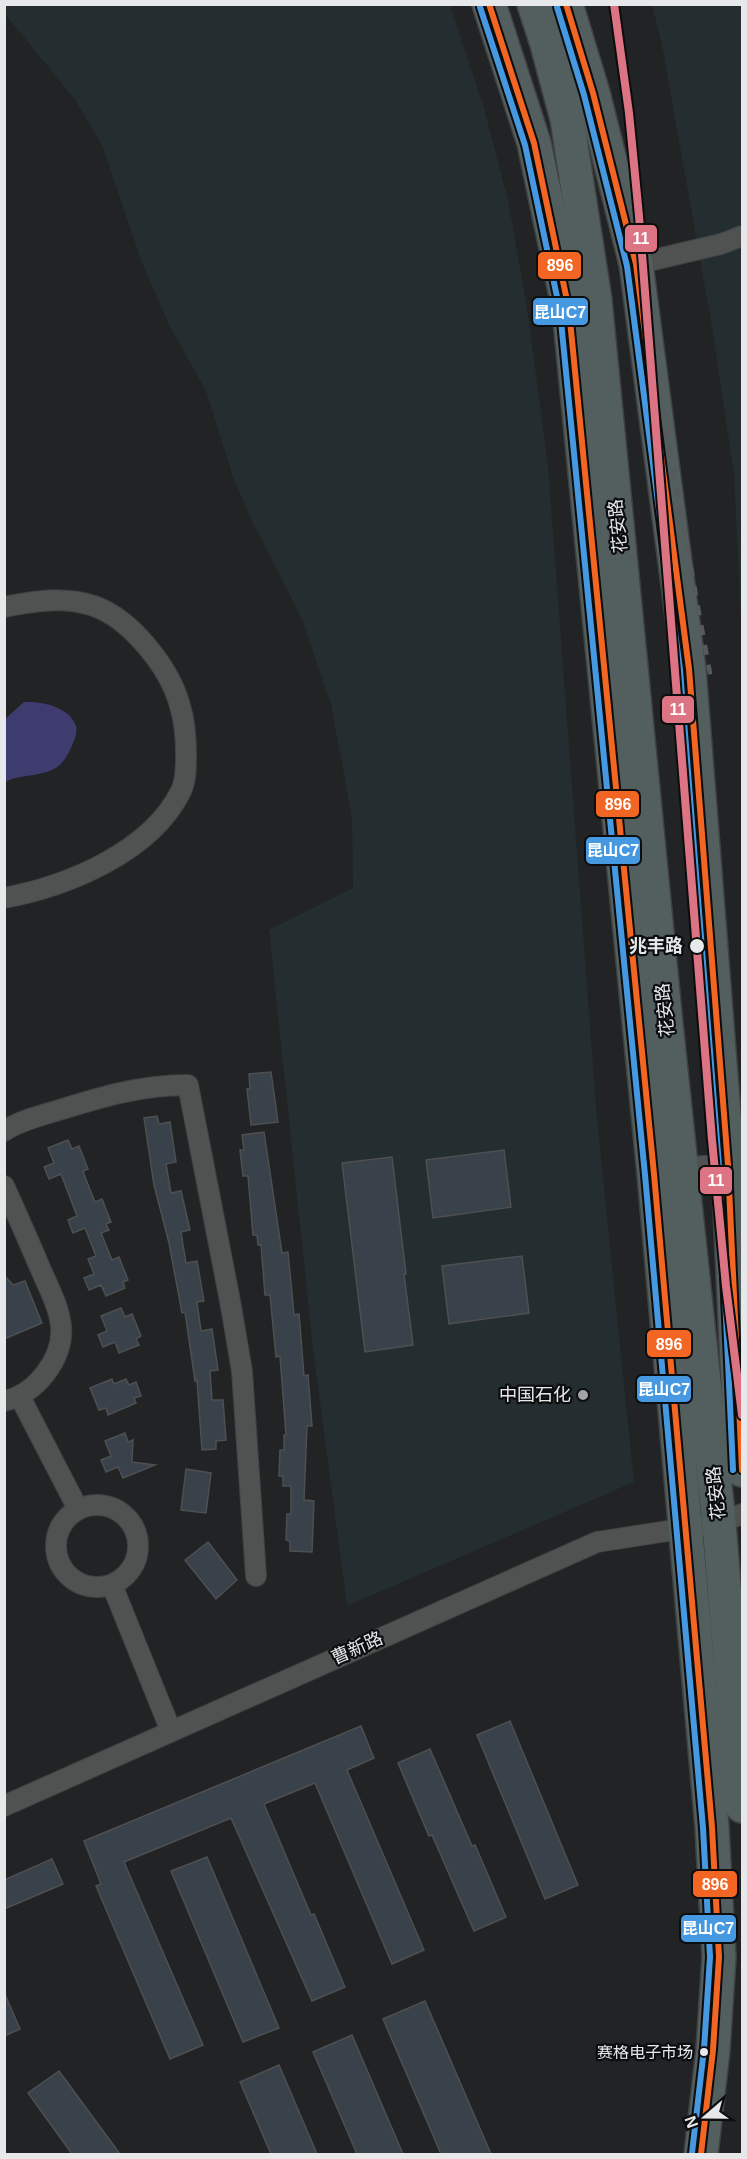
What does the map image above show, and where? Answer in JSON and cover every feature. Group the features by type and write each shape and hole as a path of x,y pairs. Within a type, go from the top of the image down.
{"highway":[{"name":"花安路","path":"489,4 534,143 569,310 654,1174 712,1827 719,1957 713,2050 701,2154"},
{"name":"花安路","path":"534,4 567,119 595,300 664,1000 735,1521 742,1806"},
{"path":"566,4 593,93 636,264 688,669 735,1164 742,1470"}],"street":[{"path":"636,264 721,244 742,236"},
{"path":"4,607 43,599 73,600 96,607 123,622 145,642 164,670 180,704 186,735 186,767 183,788 171,808 133,844 96,868 66,882 33,893 4,898"},
{"path":"4,1131 40,1116 106,1096 158,1085 188,1085 242,1371 256,1576"},
{"path":"687,1167 735,1164"},
{"path":"4,1186 56,1303 61,1328 57,1349 48,1371 35,1387 12,1399 78,1509"},
{"path":"96,1505 115,1509 129,1521 137,1538 137,1557 128,1574 112,1585 97,1588 82,1585 69,1577 60,1565 56,1549 57,1533 65,1519 78,1509 96,1505"},
{"name":"曹新路","path":"4,1806 597,1542 735,1521"},
{"path":"112,1585 171,1731"}],"shaded area":[{"path":"4,5 450,5 484,108 508,200 528,314 548,466 597,1119 634,1482 347,1606 313,1349 269,930 353,888 352,817 331,705 302,619 250,517 233,477 206,391 171,329 142,263 102,145 75,100 5,14"},
{"path":"652,5 742,5 742,640 734,475 712,327 662,45"},
{"path":"24,702 46,704 61,709 72,719 76,726 76,734 68,754 57,767 48,772 5,782 5,719"}],"building":[{"path":"271,1072 278,1122 251,1125 247,1089 250,1089 249,1074"},
{"path":"157,1116 159,1124 170,1122 176,1162 166,1164 171,1193 181,1191 190,1230 181,1232 186,1263 197,1261 204,1301 197,1302 201,1331 212,1329 218,1370 210,1371 212,1400 223,1400 226,1440 216,1441 216,1449 202,1450 197,1380 195,1381 185,1312 182,1313 169,1243 154,1185 144,1118"},
{"path":"264,1132 282,1253 288,1252 294,1315 299,1314 304,1376 308,1375 312,1426 307,1426 304,1500 314,1501 312,1552 290,1551 290,1541 286,1540 287,1514 291,1514 291,1486 283,1486 283,1476 279,1476 280,1450 284,1450 284,1435 286,1435 280,1356 276,1357 270,1295 265,1295 261,1245 258,1245 257,1235 253,1235 248,1176 243,1176 240,1150 244,1150 242,1135"},
{"path":"68,1140 72,1149 79,1146 88,1169 83,1171 95,1202 102,1199 111,1222 106,1224 109,1230 101,1233 112,1260 119,1257 128,1280 123,1282 125,1288 106,1296 101,1285 89,1290 84,1278 94,1274 88,1259 96,1256 85,1228 73,1233 68,1220 77,1216 61,1174 49,1179 44,1167 54,1163 48,1148"},
{"path":"504,1150 511,1207 433,1218 426,1160"},
{"path":"392,1157 413,1345 365,1352 342,1163"},
{"path":"522,1256 529,1313 449,1324 442,1266"},
{"path":"4,1275 13,1285 25,1281 42,1323 4,1339"},
{"path":"121,1308 125,1317 132,1314 141,1336 136,1339 139,1345 119,1353 115,1342 103,1347 98,1335 107,1331 101,1316"},
{"path":"112,1379 114,1384 126,1379 129,1385 136,1382 141,1396 134,1398 136,1403 108,1415 106,1408 99,1410 90,1388"},
{"path":"125,1433 128,1442 133,1440 132,1462 155,1465 123,1478 118,1467 106,1472 101,1460 111,1456 105,1441"},
{"path":"186,1469 211,1473 206,1513 181,1510"},
{"path":"208,1542 237,1580 216,1599 185,1560"},
{"path":"510,1721 578,1885 545,1899 477,1735"},
{"path":"361,1726 374,1758 347,1770 424,1950 392,1964 315,1783 264,1804 311,1915 314,1914 345,1987 312,2001 231,1818 124,1862 203,2045 170,2059 96,1886 101,1884 84,1841"},
{"path":"430,1749 506,1917 474,1931 432,1835 429,1836 398,1763"},
{"path":"207,1857 279,2028 243,2042 171,1871"},
{"path":"52,1859 63,1884 4,1909 4,1880"},
{"path":"4,1992 20,2029 4,2036"},
{"path":"425,2001 491,2154 441,2154 383,2019"},
{"path":"352,2035 403,2154 357,2154 313,2052"},
{"path":"279,2065 317,2154 271,2154 240,2082"},
{"path":"59,2071 120,2154 72,2154 28,2093"}],"railway":[{"path":"648,330 711,679"},
{"path":"712,1140 742,1277"}],"transit line":[{"name":"896","path":"489,4 534,143 569,310 654,1174 712,1827 719,1957 713,2050 701,2154"},
{"name":"896","path":"566,4 593,93 636,264 689,669 728,1165 742,1470"},
{"name":"11","path":"614,4 629,113 639,216 712,1140 726,1286 742,1415"},
{"name":"昆山C7","path":"480,7 525,145 560,311 645,1175 703,1828 710,1957 704,2049 692,2153"},
{"name":"昆山C7","path":"557,7 584,95 627,266 680,670 719,1166 733,1470"}],"place":[{"name":"兆丰路","path":"697,946"},
{"name":"中国石化","path":"583,1395"},
{"name":"赛格电子市场","path":"704,2052"}]}
